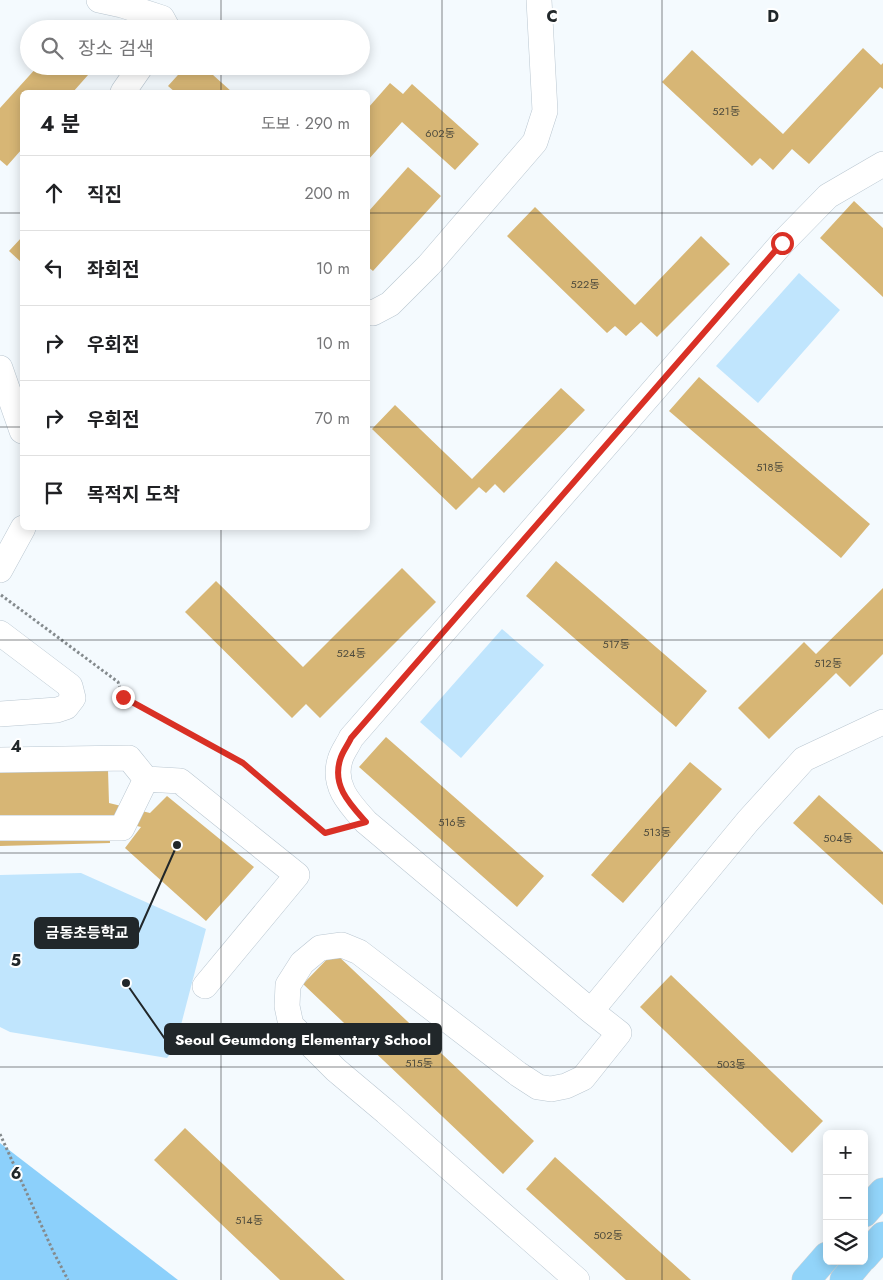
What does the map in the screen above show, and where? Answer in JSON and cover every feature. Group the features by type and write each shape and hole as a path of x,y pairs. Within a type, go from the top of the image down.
{"main road":[{"path":"868,1209 883,1192"},
{"path":"868,1253 883,1236"},
{"path":"806,1280 823,1261"},
{"path":"844,1280 857,1265"}],"street":[{"path":"99,0 122,5 162,18 163,20"},
{"path":"370,312 373,313 390,304 429,265 535,142 546,111 539,0"},
{"path":"123,90 134,75"},
{"path":"577,1280 336,1070 291,1025 287,1006 288,985 302,963 320,948 342,944 359,952 538,1088 551,1090 566,1086 583,1078 619,1033 366,822 345,798 338,778 340,760 351,738 782,243 828,196 883,164"},
{"path":"0,368 20,425"},
{"path":"0,570 22,530"},
{"path":"0,633 70,686 73,698 66,706 57,710 0,714"},
{"path":"591,1011 748,821 804,759 883,722"},
{"path":"0,760 129,758 146,779 180,781 297,875 205,986"},
{"path":"0,828 122,828 146,779"}],"path":[{"path":"0,595 118,682 123,697 243,763 325,833 366,822"},
{"path":"0,1134 52,1250 68,1280"}],"shaded area":[{"path":"799,273 840,310 758,403 716,366"},
{"path":"502,629 544,665 461,758 420,722"},
{"path":"81,873 206,929 175,1048 167,1058 10,1032 0,1027 0,875"},
{"path":"0,1143 178,1280 0,1280"}],"building":[{"path":"863,48 881,65 883,63 883,89 880,87 809,164 792,149 773,170 760,158 752,166 662,82 692,50 783,134"},
{"path":"30,75 88,75 75,90 20,90 20,151 7,166 0,160 0,108"},
{"path":"178,75 213,75 230,90 173,90 168,86"},
{"path":"390,83 403,94 412,84 479,144 455,170 402,122 370,158 370,106"},
{"path":"408,167 441,196 373,271 370,269 370,210"},
{"path":"854,201 883,228 883,297 820,238"},
{"path":"535,207 635,305 701,236 730,264 657,337 641,322 626,336 615,326 607,333 507,236"},
{"path":"20,239 20,261 9,251"},
{"path":"699,377 870,524 841,558 669,411"},
{"path":"561,388 585,410 504,493 495,484 486,493 479,487 456,510 372,429 395,405 472,479"},
{"path":"556,561 707,691 676,727 526,596"},
{"path":"402,568 436,602 320,718 306,704 292,718 185,612 216,581 303,667"},
{"path":"883,588 883,654 850,687 836,673 769,739 738,708 804,642 816,654"},
{"path":"386,737 544,876 517,907 359,767"},
{"path":"690,762 722,789 623,903 591,875"},
{"path":"0,769 108,770 109,803 150,813 167,796 254,867 206,921 125,848 141,827 109,819 110,843 0,846"},
{"path":"819,795 883,852 883,905 793,823"},
{"path":"334,952 534,1141 503,1174 303,984"},
{"path":"671,975 823,1121 792,1153 640,1007"},
{"path":"185,1128 345,1280 280,1280 154,1160"},
{"path":"555,1157 691,1280 626,1280 526,1189"}],"place":[{"name":"금동초등학교","path":"177,845"},
{"name":"Seoul Geumdong Elementary School","path":"126,983"}],"route":[{"path":"123,697 243,763 325,833 366,822 345,798 338,778 340,760 351,738 782,243"}]}
